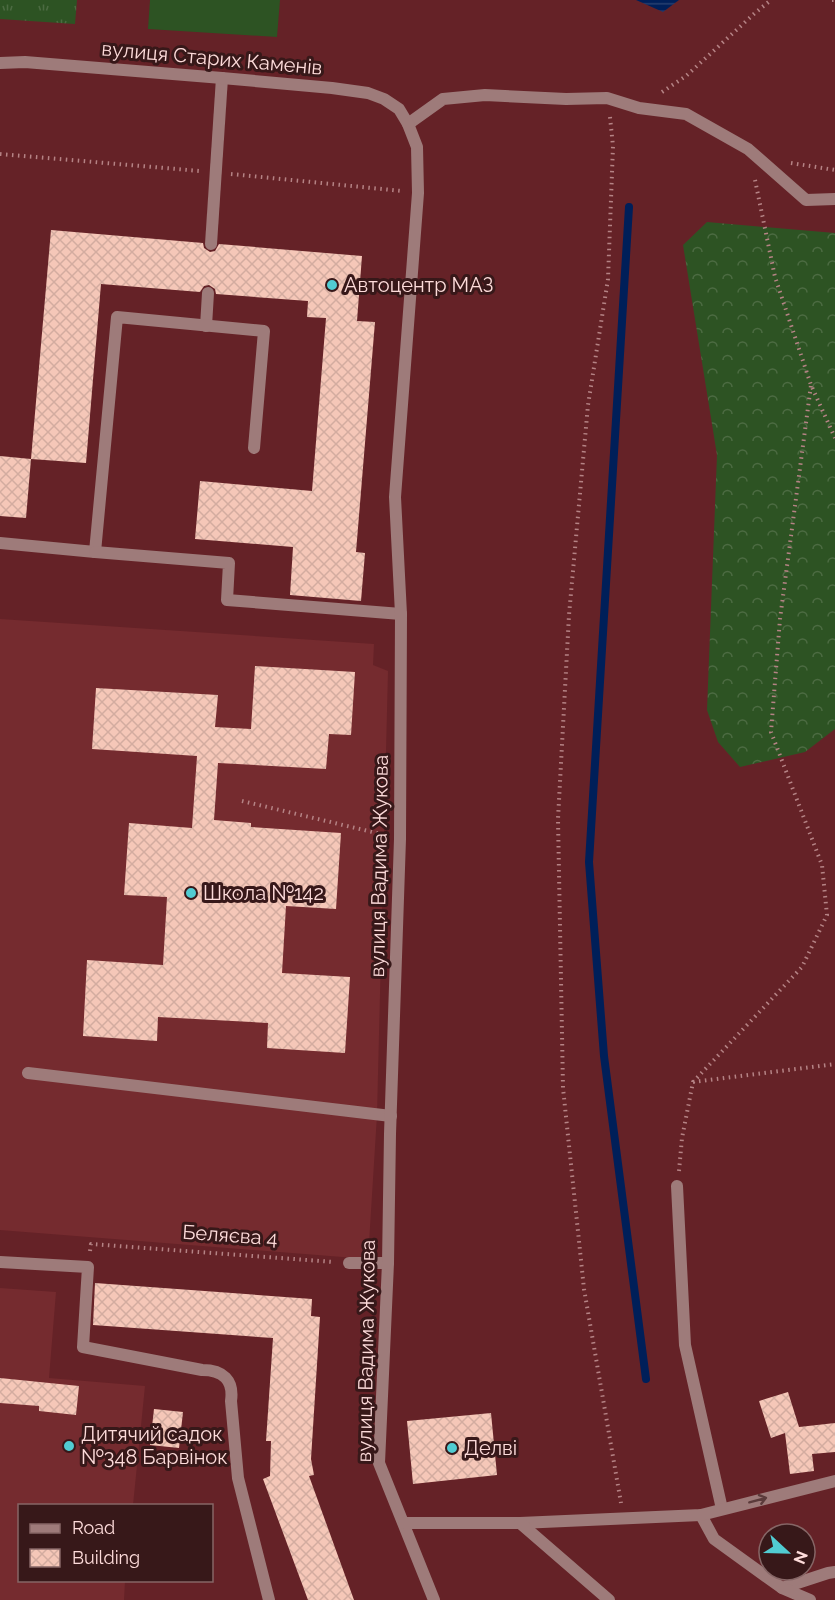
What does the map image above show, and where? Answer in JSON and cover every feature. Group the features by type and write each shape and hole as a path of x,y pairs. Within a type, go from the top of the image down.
{"street":[{"name":"вулиця Старих Каменів","path":"0,63 25,62 222,78 368,93 384,99 399,109 408,123"},
{"path":"212,244 222,78"},
{"path":"408,123 443,99 485,95 566,99 607,98 639,108 686,114 748,149 806,200 835,199"},
{"name":"вулиця Вадима Жукова","path":"408,123 417,147 418,193 396,497 401,614 400,839 388,1263 379,1463 434,1600"},
{"path":"206,326 208,293"},
{"path":"95,552 117,317 264,331 254,448"},
{"path":"0,543 229,563 227,600 401,614"},
{"path":"28,1073 391,1116"},
{"path":"677,1186 685,1345 722,1509"},
{"path":"0,1262 88,1267 83,1347 211,1370 226,1377 232,1392 238,1478 269,1600"},
{"path":"349,1263 388,1263"},
{"path":"404,1523 520,1523 701,1515 835,1481"},
{"path":"701,1515 714,1539 782,1588 810,1600"},
{"path":"520,1523 609,1600"},
{"path":"782,1588 835,1572"}],"path":[{"path":"639,108 686,76 771,0"},
{"path":"607,98 613,146 608,279 588,405 578,510 569,615 558,819 563,1089 584,1289 624,1518"},
{"path":"748,149 775,278 811,384 835,438"},
{"path":"677,1186 682,1138 693,1082 802,967 827,915 822,865 771,732 780,619 811,384"},
{"path":"242,801 400,839"},
{"path":"693,1082 835,1064"},
{"name":"Беляєва 4","path":"88,1267 91,1244 349,1263"}],"shaded area":[{"name":"Школа №142","path":"0,619 374,644 373,665 388,671 377,1115 368,1259 0,1230"},
{"name":"Дитячий садок №348 Барвінок","path":"0,1288 56,1292 49,1378 145,1386 133,1504 18,1504 18,1582 125,1582 124,1600 0,1600"}],"green space":[{"path":"0,0 77,0 75,24 0,19"},
{"path":"150,0 280,0 277,37 148,29"},
{"path":"707,222 835,233 835,729 805,752 740,767 718,742 707,710 717,455 683,245"}],"water":[{"path":"636,0 679,0 663,12"}],"building":[{"path":"51,230 203,243 204,248 210,252 215,251 219,244 362,256 357,321 375,322 356,552 365,553 361,601 290,595 293,547 195,539 200,481 312,491 326,318 307,317 308,301 216,294 215,289 209,285 204,286 200,292 101,284 86,463 31,459"},
{"path":"0,456 31,459 26,518 0,516"},
{"path":"255,666 355,672 351,735 329,734 326,769 218,763 214,820 251,823 251,827 341,833 336,909 286,906 282,973 350,977 345,1053 267,1048 268,1023 158,1017 157,1041 83,1036 87,960 163,965 167,897 124,895 129,823 192,828 197,756 92,749 96,688 218,695 215,727 251,729"},
{"path":"95,1283 312,1299 311,1316 320,1317 311,1459 314,1475 309,1476 354,1600 308,1600 263,1479 270,1476 271,1441 266,1441 273,1338 93,1325"},
{"path":"0,1378 79,1386 76,1415 39,1411 39,1406 0,1403"},
{"path":"788,1392 799,1427 835,1423 835,1452 812,1454 814,1471 790,1474 785,1433 771,1438 759,1401"},
{"path":"154,1409 183,1412 179,1448 150,1445"},
{"name":"Делві","path":"491,1413 497,1475 413,1484 407,1421"}],"waterway":[{"path":"629,207 589,862 604,1056 646,1379"}],"place":[{"name":"Автоцентр МАЗ","path":"332,285"},
{"name":"Школа №142","path":"191,893"},
{"name":"Дитячий садок №348 Барвінок","path":"69,1446"},
{"name":"Делві","path":"452,1448"}]}
